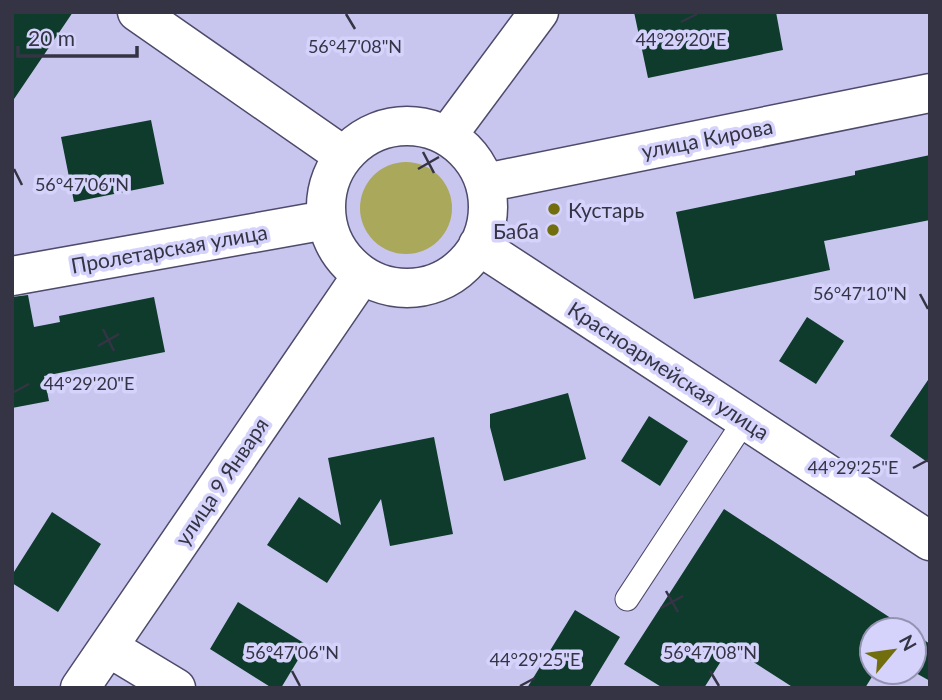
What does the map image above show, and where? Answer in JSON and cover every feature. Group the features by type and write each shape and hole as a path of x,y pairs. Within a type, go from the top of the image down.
{"street":[{"path":"137,12 344,156"},
{"path":"447,136 536,13"},
{"name":"улица Кирова","path":"485,183 930,93"},
{"path":"402,126 425,128 447,136 463,148 476,164 485,183 488,215 478,245 462,267 440,282 414,288 387,286 362,275 338,251 326,220 326,197 332,175 344,156 360,141 380,130 402,126"},
{"name":"Пролетарская улица","path":"12,276 326,220"},
{"name":"Красноармейская улица","path":"478,245 930,541"},
{"name":"улица 9 Января","path":"80,688 362,275"},
{"path":"108,647 176,688"}],"lane":[{"path":"627,599 745,420"}],"shaded area":[{"path":"406,162 424,165 439,175 449,190 452,208 449,226 439,241 424,251 406,254 388,251 373,241 363,226 360,208 363,190 373,175 388,165"}],"building":[{"path":"12,12 73,12 12,102"},
{"path":"634,12 776,12 783,50 648,78"},
{"path":"151,120 164,184 74,202 61,137"},
{"path":"930,155 930,220 824,241 830,270 694,299 676,212 855,175 855,171"},
{"path":"28,295 34,327 60,322 59,316 154,297 165,352 44,376 49,401 12,408 12,297"},
{"path":"807,317 844,341 816,384 779,361"},
{"path":"930,377 930,464 890,436"},
{"path":"568,393 586,459 504,481 490,427 490,414"},
{"path":"649,416 688,441 660,486 621,461"},
{"path":"434,437 453,534 390,546 381,499 327,583 267,545 299,497 341,525 328,458"},
{"path":"724,509 888,616 858,616 858,686 866,686 865,688 794,688 730,647 704,688 663,688 624,664"},
{"path":"52,512 101,544 58,612 12,583 12,575"},
{"path":"238,602 307,645 281,688 272,688 210,649"},
{"path":"575,610 620,637 589,688 527,688"},
{"path":"928,643 930,644 930,681 928,680"}],"place":[{"name":"Кустарь","path":"554,209"},
{"name":"Баба","path":"553,230"}]}
